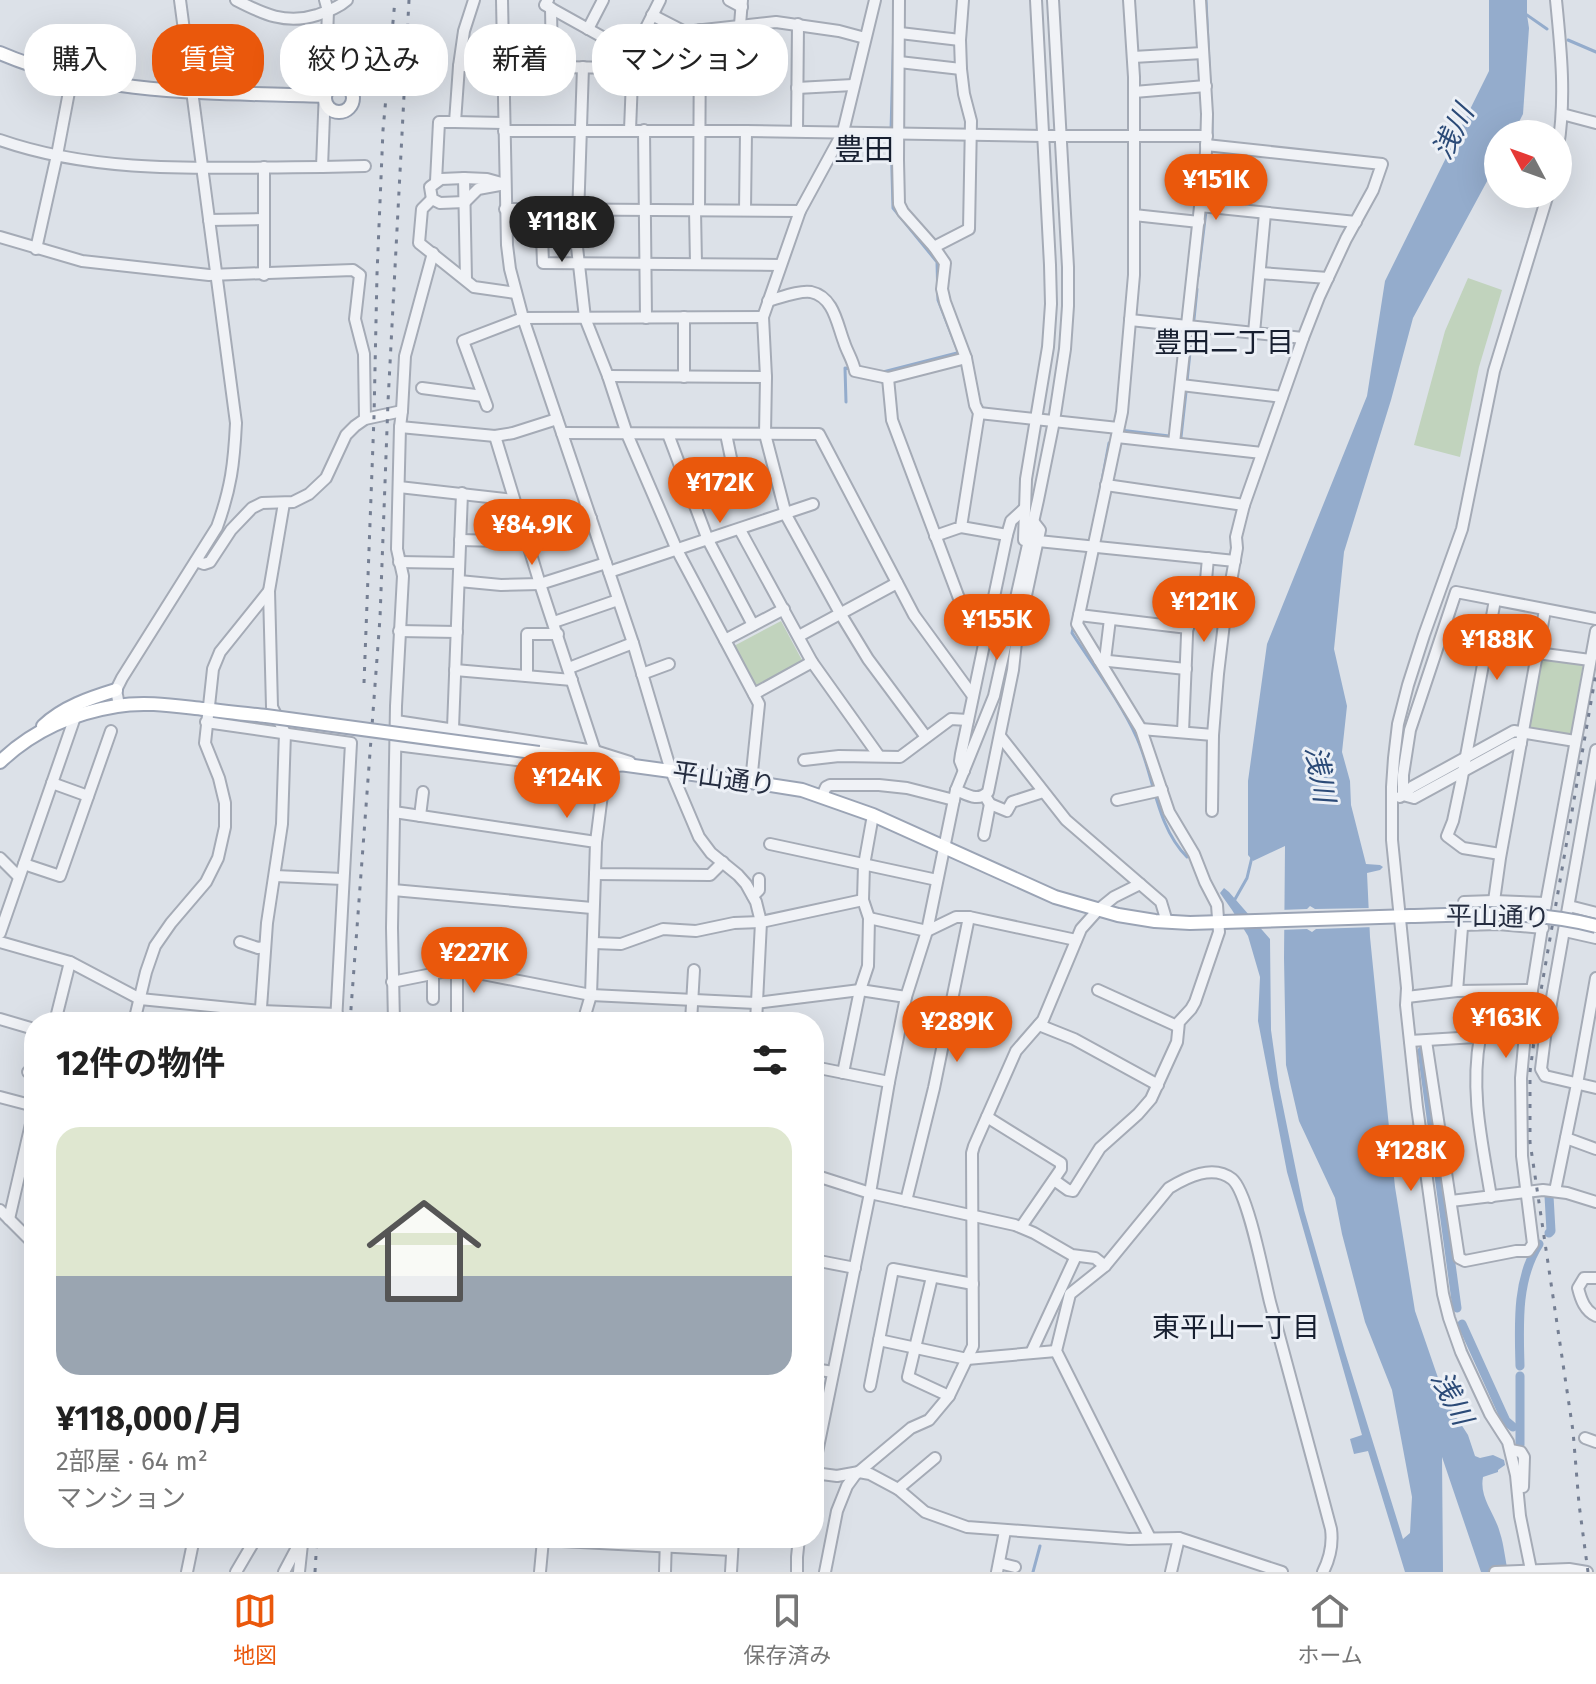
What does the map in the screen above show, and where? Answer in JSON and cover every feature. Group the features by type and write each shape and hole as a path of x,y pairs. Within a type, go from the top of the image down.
{"main road":[{"path":"0,53 24,62"},
{"path":"35,734 51,718 75,705 116,690"},
{"name":"平山通り","path":"0,762 35,734 75,717 119,705 152,704 207,716 266,716 802,790 873,815 1055,897 1140,919 1225,922 1515,913 1596,926"}],"street":[{"path":"180,0 183,24"},
{"path":"236,0 264,14 288,20 308,18 327,6 347,0"},
{"path":"455,122 464,31 474,0"},
{"path":"502,0 503,24"},
{"path":"588,29 603,0"},
{"path":"648,24 660,0"},
{"path":"729,0 742,4 740,24"},
{"path":"875,0 843,132 800,211 763,317 765,434 786,515 868,659 926,737"},
{"path":"899,0 899,204 945,263 942,289 966,358 967,392 979,413 961,527"},
{"path":"934,247 969,229 971,121 961,69 963,0"},
{"path":"1023,566 1026,479 1048,347 1051,304 1036,0"},
{"path":"824,1417 906,997 927,931 955,795 994,696 1054,421 1065,349 1068,267 1053,0"},
{"path":"1054,1180 1073,1191 1100,1148 1145,1107 1177,1042 1177,1026 1195,1002 1225,922 1194,854 1157,791 1141,729 1078,620 1090,545 1122,412 1134,275 1138,136 1129,0"},
{"path":"1174,443 1206,141 1200,0"},
{"path":"1556,0 1563,66 1561,120"},
{"path":"550,4 592,31"},
{"path":"550,4 551,24"},
{"path":"652,15 669,24"},
{"path":"752,24 798,24 865,38"},
{"path":"797,131 798,24"},
{"path":"900,33 960,40"},
{"path":"1133,57 1203,53"},
{"path":"899,62 961,69"},
{"path":"459,66 464,66"},
{"path":"576,67 592,67"},
{"path":"583,67 577,247 585,318 627,434 677,550 759,704 751,782"},
{"path":"797,88 853,85"},
{"path":"1134,92 1206,86"},
{"path":"36,249 68,96"},
{"path":"119,705 116,690 122,678 217,527 234,466 236,423 193,96"},
{"path":"322,167 325,96"},
{"path":"503,96 508,257 516,293 633,643 671,771 699,837 711,853 738,875 759,911 756,1012"},
{"path":"630,130 631,96"},
{"path":"696,264 700,96"},
{"path":"1562,114 1596,123"},
{"path":"436,181 439,122 580,130 1138,136 1206,141 1382,164 1373,190 1328,278 1303,338 1244,505 1236,537 1237,548 1221,645 1213,735 1212,811"},
{"path":"644,130 646,318"},
{"path":"745,210 746,131"},
{"path":"0,140 75,159 133,166 365,166"},
{"path":"264,167 264,275"},
{"path":"464,178 466,280"},
{"path":"432,199 430,187 436,181 487,179 505,184"},
{"path":"432,199 440,203 465,202 478,189 505,184"},
{"path":"432,199 422,209 419,243 474,287 516,293"},
{"path":"1200,206 1356,222"},
{"path":"1531,1570 1511,1450 1461,1352 1445,1304 1420,1135 1410,1041 1392,840 1392,801 1395,741 1404,698 1462,529 1494,371 1544,208"},
{"path":"505,209 800,211"},
{"path":"541,209 543,263 780,265"},
{"path":"1254,333 1265,213"},
{"path":"1134,215 1199,222"},
{"path":"209,220 264,219"},
{"path":"0,237 82,261 216,276 353,270 360,275 355,319 364,354 365,419"},
{"path":"394,1012 394,812 403,576 397,549 400,427 405,356 433,253"},
{"path":"1260,273 1328,278"},
{"path":"768,301 809,291 822,297 833,310 855,371 888,378 966,358"},
{"path":"684,317 684,377"},
{"path":"422,388 485,401 463,341 523,318 763,317"},
{"path":"1130,320 1303,338"},
{"path":"608,376 766,377"},
{"path":"888,378 892,420 966,617 989,622"},
{"path":"1181,385 1282,397"},
{"path":"196,561 204,564 210,562 231,530 257,505 293,502 309,494 326,478 346,435 365,419 402,411"},
{"path":"979,413 1054,421 1174,443 1262,453"},
{"path":"400,427 495,436 557,419"},
{"path":"562,433 819,434 921,625 973,696"},
{"path":"668,434 708,540 753,625"},
{"path":"726,434 732,463"},
{"path":"495,436 595,751"},
{"path":"1106,485 1244,505"},
{"path":"399,487 514,500"},
{"path":"453,728 462,493"},
{"path":"261,1012 269,909 289,790 285,733 272,707 269,591 284,503"},
{"path":"459,581 501,585 540,584 677,550 813,504"},
{"path":"964,771 960,761 1007,535 1011,521 1025,508"},
{"path":"460,540 527,539 591,518"},
{"path":"984,835 988,792 1040,530 1033,521"},
{"path":"935,536 961,527 1007,535"},
{"path":"740,530 812,662 879,756"},
{"path":"1038,541 1235,561"},
{"path":"1183,732 1188,611 1206,580 1208,558"},
{"path":"399,562 459,563"},
{"path":"799,636 897,583"},
{"path":"137,1012 155,946 206,882 218,858 225,827 225,803 205,743 213,669 220,652 269,591"},
{"path":"1403,795 1410,730 1456,592 1596,619"},
{"path":"554,622 618,600"},
{"path":"1495,600 1466,758 1447,836 1463,848 1500,854"},
{"path":"725,640 784,609"},
{"path":"1494,901 1545,610"},
{"path":"1078,620 1110,619 1188,628"},
{"path":"1102,660 1110,619"},
{"path":"399,631 457,632"},
{"path":"1426,1041 1458,1255 1465,1261 1528,1251 1533,1244 1522,1156 1521,1078 1525,1034 1596,631"},
{"path":"527,676 527,634 558,634"},
{"path":"569,668 633,643"},
{"path":"1537,653 1590,660"},
{"path":"1102,660 1186,669"},
{"path":"754,694 812,662"},
{"path":"642,674 669,664"},
{"path":"455,670 572,680"},
{"path":"207,716 351,743 336,1012"},
{"path":"0,933 75,717"},
{"path":"804,760 839,756 900,757 951,719 968,720"},
{"path":"396,721 595,751 642,767"},
{"path":"1141,729 1213,735"},
{"path":"24,864 60,876 111,731"},
{"path":"1392,801 1514,731 1522,738 1575,741"},
{"path":"1000,736 1075,828 1161,902 1167,922"},
{"path":"1403,795 1414,798 1522,738"},
{"path":"510,758 512,739"},
{"path":"396,745 605,771 625,765"},
{"path":"1596,750 1592,798 1547,1022 1541,1069 1545,1076 1596,1088"},
{"path":"586,1012 591,995 596,842 605,771"},
{"path":"52,783 88,796"},
{"path":"822,796 830,785 879,785 976,797 1007,811 1012,802 1043,792"},
{"path":"1117,800 1157,791"},
{"path":"420,816 423,792"},
{"path":"394,812 596,842"},
{"path":"843,1073 868,966 869,918 863,900 864,865 873,815"},
{"path":"770,844 937,880"},
{"path":"0,858 19,877"},
{"path":"595,874 710,875 723,862"},
{"path":"275,876 343,879"},
{"path":"753,896 759,890 759,879"},
{"path":"825,1572 837,1511 847,1486 911,1428 929,1420 949,1396 973,1346 972,1153 1016,1051 1043,1020 1081,929 1114,897 1140,884"},
{"path":"393,890 592,908"},
{"path":"594,943 621,944 663,929 696,931 734,923 761,922 863,900"},
{"path":"1457,991 1464,902 1546,903"},
{"path":"1569,906 1596,913"},
{"path":"869,918 927,931 956,917 969,917 1076,940"},
{"path":"906,1201 934,1088 969,917"},
{"path":"1463,925 1543,928"},
{"path":"1565,931 1596,938"},
{"path":"0,942 70,962 140,999 233,1012"},
{"path":"240,942 265,947"},
{"path":"58,1012 70,962"},
{"path":"392,982 457,969 591,995 756,1003 860,990 906,997"},
{"path":"457,969 457,1012"},
{"path":"691,1012 694,970"},
{"path":"433,974 433,999"},
{"path":"1555,1191 1596,978"},
{"path":"1098,990 1177,1026"},
{"path":"1407,997 1457,991 1532,990"},
{"path":"0,1019 24,1026"},
{"path":"1039,1025 1074,1039 1158,1085"},
{"path":"1410,1041 1525,1034"},
{"path":"1480,1037 1475,1091 1491,1197"},
{"path":"824,1069 889,1082"},
{"path":"0,1097 24,1105"},
{"path":"987,1117 1061,1163 1061,1169 1021,1227"},
{"path":"1566,1138 1596,1149"},
{"path":"9,1219 24,1152"},
{"path":"1150,1538 1056,1351 1070,1294 1105,1266 1169,1188 1203,1173 1213,1172 1225,1175 1237,1185 1256,1244 1331,1529 1330,1556 1323,1572"},
{"path":"824,1178 870,1193 1021,1227 1068,1253 1095,1258 1105,1266"},
{"path":"1451,1201 1555,1191 1596,1202"},
{"path":"0,1210 24,1234"},
{"path":"1031,1353 1076,1256"},
{"path":"824,1262 855,1268"},
{"path":"870,1386 893,1269 973,1284"},
{"path":"932,1277 908,1377 949,1396"},
{"path":"1596,1278 1584,1278 1578,1288 1585,1307 1596,1316"},
{"path":"879,1340 967,1359 1056,1351"},
{"path":"824,1371 833,1372"},
{"path":"1585,1438 1596,1442"},
{"path":"1511,1450 1521,1452 1524,1457 1526,1518"},
{"path":"898,1489 935,1458"},
{"path":"824,1470 837,1476 859,1472 879,1478 898,1489 925,1512 967,1527 1129,1539 1179,1538 1282,1572"},
{"path":"1005,1531 998,1568 1015,1567"},
{"path":"1171,1572 1179,1538"},
{"path":"187,1572 192,1548"},
{"path":"236,1572 250,1548"},
{"path":"284,1572 297,1548"},
{"path":"299,1572 302,1548"},
{"path":"540,1572 542,1548"},
{"path":"665,1572 666,1548"},
{"path":"716,1548 732,1550 731,1572"},
{"path":"797,1572 798,1548"},
{"path":"1495,1572 1569,1569 1587,1572"}],"green space":[{"path":"1468,278 1502,290 1479,367 1460,457 1414,445 1445,331"},
{"path":"781,621 803,662 757,690 732,647"},
{"path":"1540,658 1583,664 1571,735 1528,728"}],"water":[{"name":"浅川","path":"1489,0 1527,0 1529,28 1523,114 1520,120 1484,120 1484,187 1413,318 1344,552 1334,649 1347,706 1342,752 1350,781 1351,805 1366,864 1383,867 1367,873 1370,937 1395,1187 1415,1311 1446,1401 1468,1435 1475,1456 1493,1455 1504,1460 1505,1465 1498,1472 1483,1477 1482,1485 1498,1526 1508,1572 1481,1572 1442,1457 1443,1572 1405,1572 1368,1451 1354,1454 1350,1439 1362,1435 1287,1172 1258,1021 1260,977 1248,936 1220,893 1224,888 1229,892 1270,939 1271,1030 1279,1087 1304,1210 1403,1539 1410,1533 1412,1497 1392,1390 1365,1322 1335,1198 1299,1121 1286,1065 1285,846 1253,861 1248,855 1248,781 1267,644 1367,396 1385,281 1489,71"}],"pier":[{"path":"1310,906 1315,909 1373,908 1374,927 1316,929 1312,932 1307,929 1280,930 1280,910 1307,909"}],"waterway":[{"path":"1206,0 1211,106"},
{"path":"1524,13 1547,29"},
{"path":"891,130 894,25"},
{"path":"1568,40 1596,52"},
{"path":"1212,113 1212,137"},
{"path":"891,137 893,208 937,262 938,300 959,354"},
{"path":"1207,201 1211,157"},
{"path":"1198,276 1206,211"},
{"path":"1194,319 1197,289"},
{"path":"1187,381 1192,333"},
{"path":"883,372 957,353"},
{"path":"846,402 845,368 852,369"},
{"path":"1181,437 1186,392"},
{"path":"1120,430 1169,436"},
{"path":"1100,491 1109,443"},
{"path":"1074,624 1072,633 1115,697 1137,738 1168,831 1187,857"},
{"path":"1234,901 1247,878 1252,857"},
{"path":"1422,1051 1457,1308"},
{"path":"1549,1196 1549,1233"},
{"path":"1520,1366 1523,1288 1539,1244"},
{"path":"1462,1324 1506,1421 1513,1427"},
{"path":"1520,1376 1520,1445"},
{"path":"1033,1572 1040,1546"}],"railway":[{"path":"364,683 383,130 395,0"},
{"path":"351,1012 380,618 409,0"},
{"path":"1588,1572 1573,1431 1530,1142 1530,1072 1539,1002 1596,673"},
{"path":"315,1572 316,1548"}],"district":[{"name":"豊田","path":"864,150"},
{"name":"豊田二丁目","path":"1224,342"},
{"name":"東平山一丁目","path":"1236,1327"}]}
